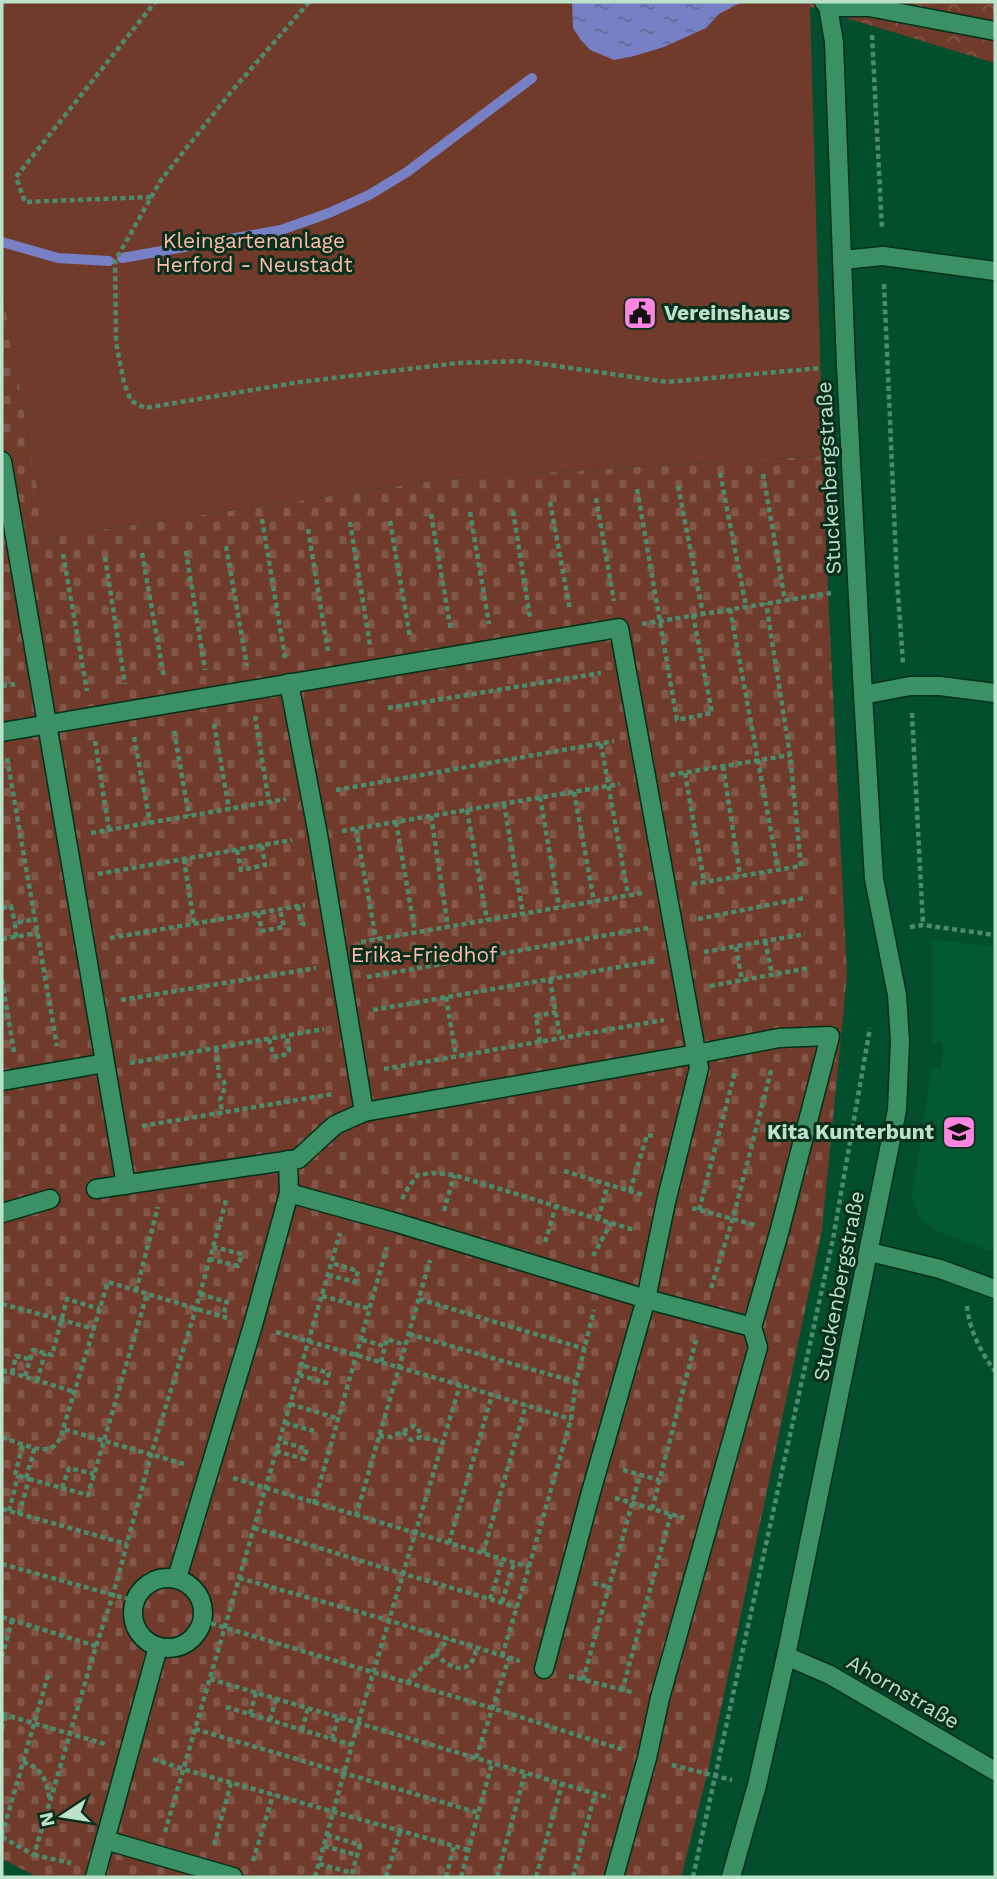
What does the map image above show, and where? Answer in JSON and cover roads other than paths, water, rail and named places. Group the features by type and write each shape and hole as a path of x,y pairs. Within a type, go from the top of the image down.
{"street":[{"path":"826,4 869,7 995,31"},
{"name":"Stuckenbergstraße","path":"731,1877 757,1785 786,1656 897,1110 900,1041 897,995 874,879 846,366 834,42 826,4"},
{"path":"842,260 883,256 995,271"},
{"path":"2,461 126,1185"},
{"path":"2,732 619,628 699,1068 646,1299 544,1669"},
{"path":"289,683 318,835 364,1112"},
{"path":"863,695 910,686 940,686 995,694"},
{"path":"96,1189 298,1159 335,1125 364,1112 779,1038 830,1036 752,1327 758,1347 660,1698 647,1758 614,1877"},
{"path":"10,1080 106,1065"},
{"path":"177,1578 253,1325 289,1193 289,1160"},
{"path":"289,1193 438,1235 646,1299 752,1327"},
{"path":"2,1213 50,1199"},
{"path":"870,1252 940,1269 995,1289"},
{"path":"159,1578 177,1578 193,1587 203,1602 204,1621 194,1638 177,1648 158,1647 142,1637 133,1620 135,1601 144,1586 159,1578"},
{"path":"96,1873 158,1647"},
{"name":"Ahornstraße","path":"786,1656 830,1675 995,1771"},
{"path":"105,1840 233,1877"}],"water":[{"path":"572,2 742,2 719,14 706,28 664,47 614,60 590,50 581,40 573,28"}],"waterway":[{"path":"122,258 281,230 329,213 369,195 407,172 532,78"},
{"path":"2,242 58,258 109,261"}],"place":[{"name":"Vereinshaus","path":"640,313"},
{"name":"Kita Kunterbunt","path":"959,1132"}],"park label":[{"name":"Kleingartenanlage Herford - Neustadt","path":"254,253"},
{"name":"Erika-Friedhof","path":"424,955"}]}
